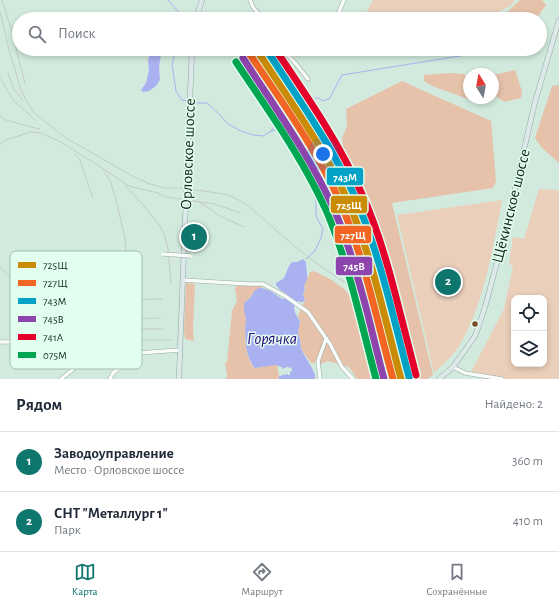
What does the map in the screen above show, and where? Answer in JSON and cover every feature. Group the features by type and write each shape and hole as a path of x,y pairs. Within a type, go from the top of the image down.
{"main road":[{"path":"198,12 202,0"},
{"name":"Щёкинское шоссе","path":"439,379 453,367 474,336 485,307 504,236 535,102 559,20"},
{"name":"Орловское шоссе","path":"179,379 192,56"}],"street":[{"path":"250,0 257,12"},
{"path":"339,12 344,0"},
{"path":"289,56 308,79"},
{"path":"163,254 191,256"},
{"path":"183,280 263,284 285,296 308,312 342,367 353,379"},
{"path":"320,379 318,361 326,339"},
{"path":"142,353 180,350"},
{"path":"453,367 465,374 502,379"},
{"path":"61,379 73,369"},
{"path":"110,379 119,369"}],"shaded area":[{"path":"373,0 515,0 510,6 498,12 367,12"},
{"path":"520,0 542,0 546,5 541,12 507,12"},
{"path":"515,70 522,91 521,98 504,102 499,98 499,74"},
{"path":"450,73 463,74 463,97 432,86 424,81 424,75"},
{"path":"402,81 491,121 496,181 493,188 392,203 433,375 427,379 414,379 366,218 358,200 353,194 351,181 346,170 342,138 347,126 346,109"},
{"path":"559,85 559,163 541,147 535,138 552,86"},
{"path":"539,189 559,190 559,379 483,379 482,376 470,374 504,309 513,266 509,264 513,237 524,239"},
{"path":"502,200 486,275 468,330 451,357 434,373 397,215"},
{"path":"314,271 330,279 344,289 363,309 381,336 395,379 357,379 349,367 328,361 321,364 317,362 312,364 301,349 298,332 300,321 298,316 305,300 303,293 305,290 304,286 310,272"},
{"path":"186,283 195,284 193,329 194,341 185,339"},
{"path":"237,286 261,286 263,288 257,289 245,302 245,334 247,350 252,365 255,368 277,365 279,376 278,379 226,379 225,362 227,362 232,311 237,301 235,288"}],"water":[{"path":"149,56 161,56 159,66 160,80 156,86 149,91 143,92 141,90 146,83 149,70"},
{"name":"Горячка","path":"303,259 306,262 307,276 304,286 305,290 303,293 305,300 303,302 298,301 294,305 294,308 300,321 298,332 301,349 312,368 315,379 279,379 279,376 290,375 292,368 287,367 282,369 282,367 275,365 255,368 249,358 246,347 246,320 244,303 257,289 260,288 270,291 282,299 285,298 287,294 280,290 276,283 284,278 292,262 297,262"}],"waterway":[{"path":"168,0 178,12"},
{"path":"174,56 172,65 176,91 182,100 189,102"},
{"path":"315,98 319,98 322,101 329,99 342,75 460,56"},
{"path":"192,102 207,103 228,124 241,131 253,135 263,136 275,130 284,131 294,136 309,159 316,203 316,216 323,229 315,251 306,259"},
{"path":"271,131 274,126 280,123 285,124 292,130 294,135"}],"railway":[{"path":"2,0 12,32"},
{"path":"0,12 21,90 27,102 38,116 66,138 134,177 150,184 164,188 182,188 224,194 246,204 303,253 353,288 367,302 378,318 391,352 399,379"},
{"path":"18,56 25,84"},
{"path":"8,73 14,89 23,101"},
{"path":"0,78 13,100 36,121"},
{"path":"0,116 6,120 39,129"},
{"path":"0,144 6,140 31,132 41,133 61,142 129,186 158,193 166,197 215,204 240,213"},
{"path":"75,154 80,160 93,198"},
{"path":"104,172 110,180 115,196 125,238 126,251"},
{"path":"125,185 160,226 164,234 168,248 171,283"},
{"path":"200,203 218,215 244,227"},
{"path":"0,267 10,277"},
{"path":"142,300 162,299"},
{"path":"142,318 160,318"},
{"path":"142,329 163,329"},
{"path":"142,340 172,340"}],"transit line":[{"name":"727Щ","path":"251,56 310,145 332,184 341,204 364,269 393,379"},
{"name":"725Щ","path":"261,56 316,141 338,179 347,199 356,220 371,265 401,379"},
{"name":"743М","path":"271,56 335,158 355,197 379,263 409,377"},
{"name":"741А","path":"280,56 332,136 352,173 366,204 388,267 416,375"},
{"name":"745В","path":"243,58 301,148 323,186 337,216 346,240 367,310 384,379"},
{"name":"075М","path":"236,62 306,171 326,210 348,272 376,379"}],"place":[{"name":"Заводоуправление","path":"194,237"},
{"name":"СНТ \"Металлург 1\"","path":"448,282"}]}
